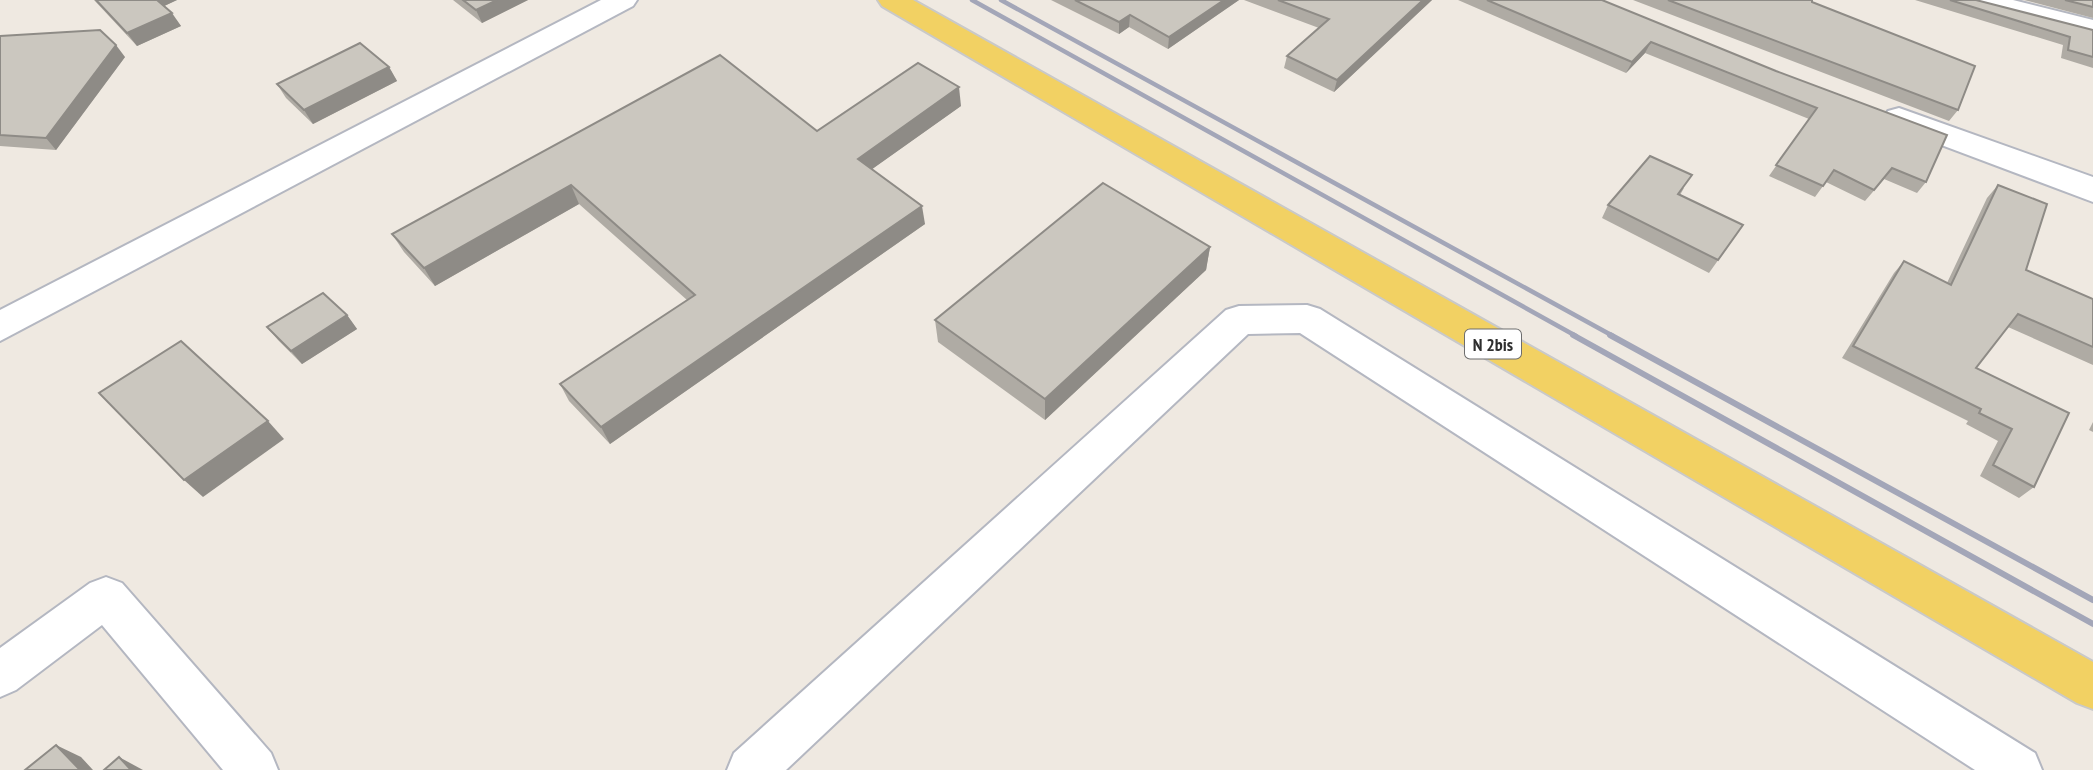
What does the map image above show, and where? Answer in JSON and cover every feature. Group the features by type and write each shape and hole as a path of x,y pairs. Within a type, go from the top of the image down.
{"main road":[{"name":"N 2bis","path":"892,0 2093,687"}],"street":[{"path":"0,327 623,0"},
{"path":"1979,0 2093,29"},
{"path":"1868,107 2093,190"},
{"path":"751,770 1239,320 1307,318 2018,770"},
{"path":"0,676 106,597 254,770"}],"building":[{"path":"96,0 157,0 172,13 127,33"},
{"path":"463,0 497,0 476,10"},
{"path":"1075,0 1224,0 1169,37 1130,15 1119,22"},
{"path":"1278,0 1423,0 1337,80 1287,56 1329,19"},
{"path":"1487,0 1602,0 1776,71 1947,135 1926,182 1892,168 1874,190 1834,170 1823,186 1776,165 1817,108 1651,42 1632,62"},
{"path":"1668,0 1812,0 1975,66 1958,110"},
{"path":"1950,0 1976,0 2093,30 2093,57 2068,50 2070,37"},
{"path":"2065,0 2093,0 2093,7"},
{"path":"100,30 116,45 46,138 0,135 0,36"},
{"path":"360,43 389,67 304,110 277,84"},
{"path":"720,55 817,131 918,63 959,87 858,159 922,206 601,427 560,384 695,295 571,185 424,268 392,234"},
{"path":"1650,156 1692,175 1678,194 1743,225 1718,260 1608,205"},
{"path":"1103,183 1210,247 1045,399 935,320"},
{"path":"1998,185 2047,204 2026,270 2093,299 2093,347 2018,314 1976,368 2069,413 2034,487 1993,465 2012,429 1979,413 1981,409 1853,346 1904,261 1951,285"},
{"path":"323,293 347,315 291,351 267,327"},
{"path":"181,341 268,421 184,480 99,393"},
{"path":"56,745 80,770 25,770"},
{"path":"119,757 131,770 104,770"}],"railway":[{"path":"972,0 1576,336"},
{"path":"1001,0 1613,336"},
{"path":"1573,335 2093,624"},
{"path":"1610,335 2093,600"}]}
